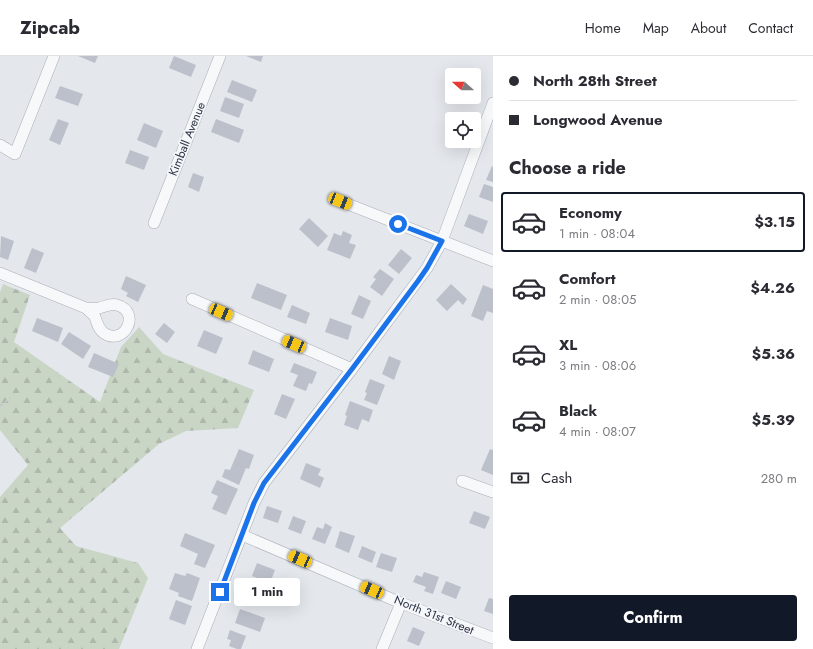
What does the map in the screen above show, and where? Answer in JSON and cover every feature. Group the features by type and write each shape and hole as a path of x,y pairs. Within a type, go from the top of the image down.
{"street":[{"path":"0,146 16,154 54,56"},
{"name":"Kimball Avenue","path":"154,223 220,56"},
{"path":"197,649 254,503 264,483 352,369 427,268 442,241 493,103"},
{"path":"340,201 493,260"},
{"path":"0,273 86,308"},
{"path":"192,299 352,369"},
{"path":"462,481 493,492"},
{"name":"North 31st Street","path":"242,535 401,602 493,638"},
{"path":"382,649 401,602"}],"path":[{"path":"0,406 10,398"}],"green space":[{"path":"3,284 30,295 14,342 100,402 121,347 139,327 163,354 254,390 238,428 186,431 159,444 60,528 76,546 138,563 148,578 119,649 0,649 0,497 28,465 0,430 0,292"}],"building":[{"path":"78,56 98,56 95,63"},
{"path":"174,56 196,65 191,77 169,68"},
{"path":"246,56 263,56 261,62"},
{"path":"232,80 257,90 252,102 227,92"},
{"path":"60,86 83,94 78,106 55,98"},
{"path":"225,97 244,104 239,118 220,111"},
{"path":"58,119 69,123 60,145 49,140"},
{"path":"216,119 244,130 239,143 211,132"},
{"path":"144,123 163,131 156,148 137,140"},
{"path":"130,150 149,157 144,170 125,163"},
{"path":"492,166 493,167 493,182 486,180"},
{"path":"193,173 204,177 199,192 188,187"},
{"path":"484,184 493,187 493,202 479,197"},
{"path":"469,214 488,221 483,234 464,226"},
{"path":"309,218 328,236 318,247 299,229"},
{"path":"343,231 352,235 349,243 356,245 350,259 327,250 334,233 341,236"},
{"path":"1,236 14,241 8,260 0,257"},
{"path":"32,248 44,253 36,273 24,268"},
{"path":"401,249 412,258 399,274 388,265"},
{"path":"380,269 394,279 382,296 370,287 376,279 373,277"},
{"path":"126,276 146,285 138,302 126,296 128,293 121,289"},
{"path":"257,283 287,295 281,310 251,298"},
{"path":"451,284 467,299 463,305 458,300 447,311 436,300"},
{"path":"483,285 493,289 493,313 487,311 483,321 471,316"},
{"path":"359,295 371,301 363,319 351,314"},
{"path":"292,305 310,313 306,324 287,317"},
{"path":"37,318 63,328 58,342 32,331"},
{"path":"330,318 352,326 348,340 325,332"},
{"path":"164,323 175,332 167,343 155,334"},
{"path":"204,330 223,338 216,354 197,346"},
{"path":"69,332 91,346 83,359 61,344"},
{"path":"253,350 274,359 269,372 248,364"},
{"path":"94,353 119,364 113,377 88,367"},
{"path":"389,356 401,361 394,380 382,374"},
{"path":"294,363 317,372 312,384 309,383 306,391 293,386 298,375 290,372"},
{"path":"370,379 385,385 377,405 364,400 367,393 365,392"},
{"path":"282,394 295,399 286,419 274,414"},
{"path":"350,401 373,410 369,422 362,419 358,430 344,425 347,416 345,415"},
{"path":"239,449 254,455 249,469 246,468 239,485 222,477 225,469 230,470"},
{"path":"490,449 493,450 493,475 481,470"},
{"path":"306,463 321,469 318,475 324,478 320,488 300,479"},
{"path":"217,480 238,489 226,515 212,509 218,496 211,493"},
{"path":"267,506 282,511 278,523 263,518"},
{"path":"474,511 490,517 485,529 469,523"},
{"path":"293,516 306,521 301,534 288,529"},
{"path":"325,523 332,527 325,544 312,539 317,527 323,529"},
{"path":"340,531 355,536 349,553 335,547"},
{"path":"185,533 215,545 205,568 194,564 198,554 180,546"},
{"path":"362,546 376,552 372,563 358,557"},
{"path":"381,553 397,558 392,572 376,567"},
{"path":"257,563 275,570 270,583 252,576"},
{"path":"424,572 439,577 433,594 424,591 426,587 413,582 416,575 422,577"},
{"path":"175,573 185,576 187,573 200,578 192,601 178,596 179,593 169,589"},
{"path":"446,581 461,587 456,599 441,593"},
{"path":"249,586 269,593 265,606 244,599"},
{"path":"489,598 493,599 493,614 484,611"},
{"path":"176,600 192,606 185,625 169,619"},
{"path":"240,609 265,618 260,632 235,623"},
{"path":"413,627 425,632 419,646 407,641"},
{"path":"230,630 246,636 241,649 229,646 231,640 227,639"}],"route":[{"path":"220,592 254,503 264,483 418,281 442,241 398,224"}]}
